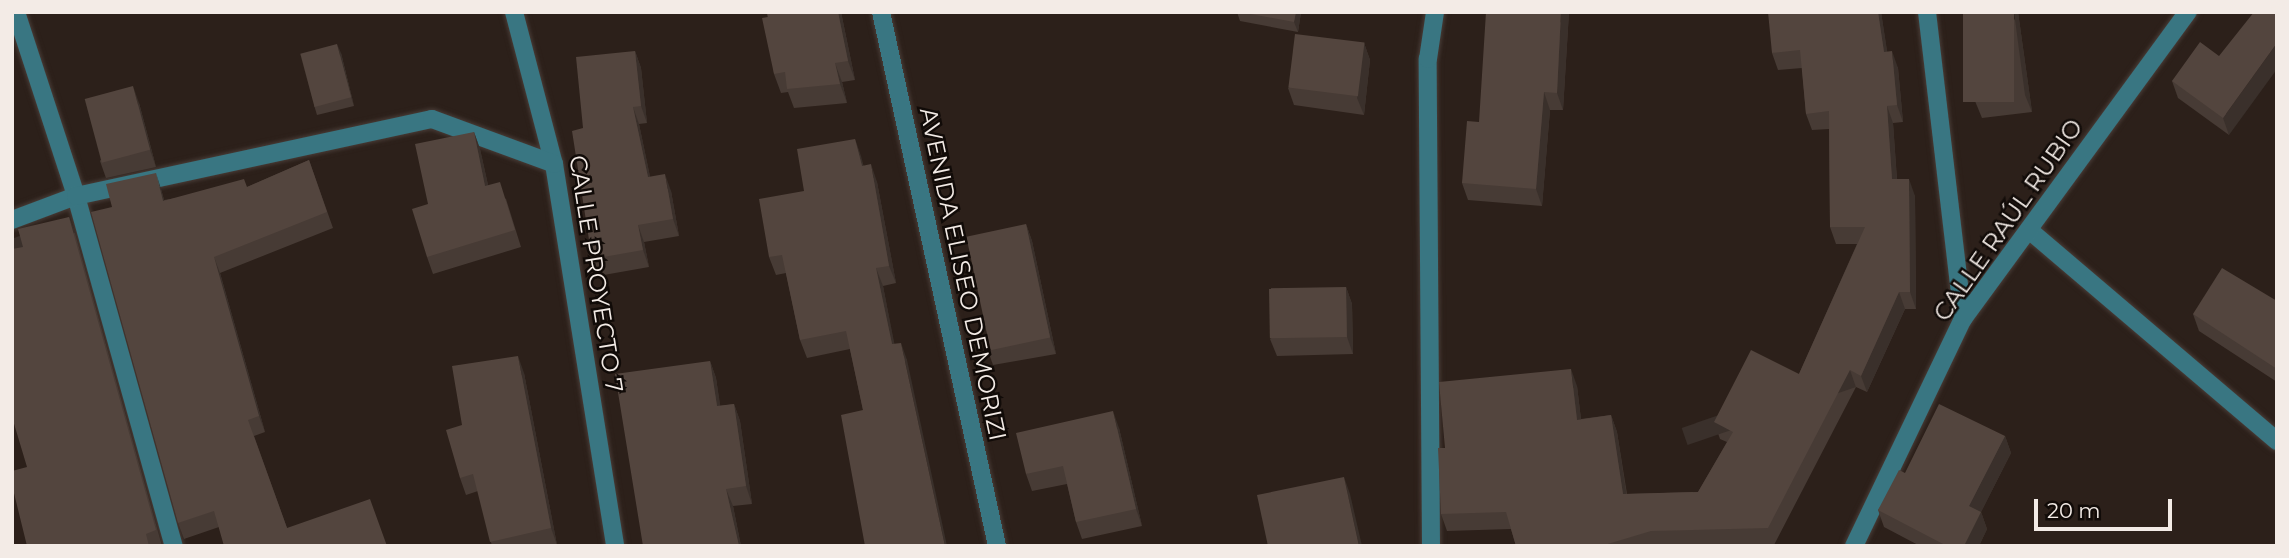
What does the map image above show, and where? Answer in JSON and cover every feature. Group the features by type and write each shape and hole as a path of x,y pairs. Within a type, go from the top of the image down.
{"street":[{"path":"16,12 76,196 174,546"},
{"name":"CALLE PROYECTO 7","path":"514,12 554,164 615,546"},
{"name":"AVENIDA ELISEO DEMORIZI","path":"881,12 997,546"},
{"path":"1431,546 1427,59 1435,12"},
{"path":"1927,12 1963,319"},
{"name":"CALLE RAÚL RUBIO","path":"1854,546 1963,319 2188,12"},
{"path":"12,220 76,196 432,119 554,164"},
{"path":"2029,230 2277,441"}],"building":[{"path":"767,12 838,12 848,61 835,63 840,84 787,89 785,72 774,74 762,18 768,17"},
{"path":"1240,12 1296,12 1294,22"},
{"path":"1486,12 1561,12 1557,93 1544,92 1536,189 1462,183 1467,121 1479,122"},
{"path":"1768,12 1878,12 1884,52 1892,51 1897,105 1887,106 1892,179 1909,179 1910,292 1899,292 1861,376 1850,370 1768,528 1651,531 1601,546 1516,546 1506,512 1441,514 1438,448 1445,448 1439,382 1571,369 1577,420 1611,415 1623,494 1698,492 1733,432 1714,422 1751,350 1799,374 1865,227 1830,227 1829,111 1806,114 1800,50 1772,53"},
{"path":"1963,12 2014,12 2014,102 1963,102"},
{"path":"2254,12 2277,12 2277,43 2223,118 2172,81 2200,42 2219,56"},
{"path":"1295,34 1364,43 1358,96 1288,88"},
{"path":"337,44 351,97 315,107 300,54"},
{"path":"635,51 641,106 633,107 648,177 665,174 673,219 638,225 643,250 592,259 572,131 583,128 576,57"},
{"path":"133,86 150,150 102,163 85,99"},
{"path":"474,132 485,186 500,182 515,230 427,257 412,209 428,204 415,144"},
{"path":"855,139 862,166 871,164 889,266 876,268 892,344 901,343 945,546 865,546 841,415 863,410 846,331 800,340 782,255 769,257 759,199 804,191 797,149"},
{"path":"309,160 327,212 214,257 259,416 248,420 287,528 370,499 387,546 224,546 214,511 178,523 91,212 112,207 106,184 156,173 163,201 244,179 247,187"},
{"path":"69,217 156,530 146,534 149,546 27,546 12,485 12,471 27,467 12,417 12,249 23,247 18,229"},
{"path":"1026,224 1050,337 990,350 966,237"},
{"path":"2222,268 2277,301 2277,369 2193,314"},
{"path":"1346,287 1347,337 1270,338 1269,288"},
{"path":"518,356 551,528 490,542 473,474 460,478 446,430 462,425 452,366"},
{"path":"710,361 717,406 734,404 746,486 726,489 739,546 643,546 615,374"},
{"path":"1939,404 2005,436 1969,506 1981,512 1964,546 1947,546 1878,510 1899,470 1905,473"},
{"path":"1113,411 1136,509 1076,522 1063,466 1026,474 1016,433"},
{"path":"1344,477 1359,546 1268,546 1257,495"}]}
